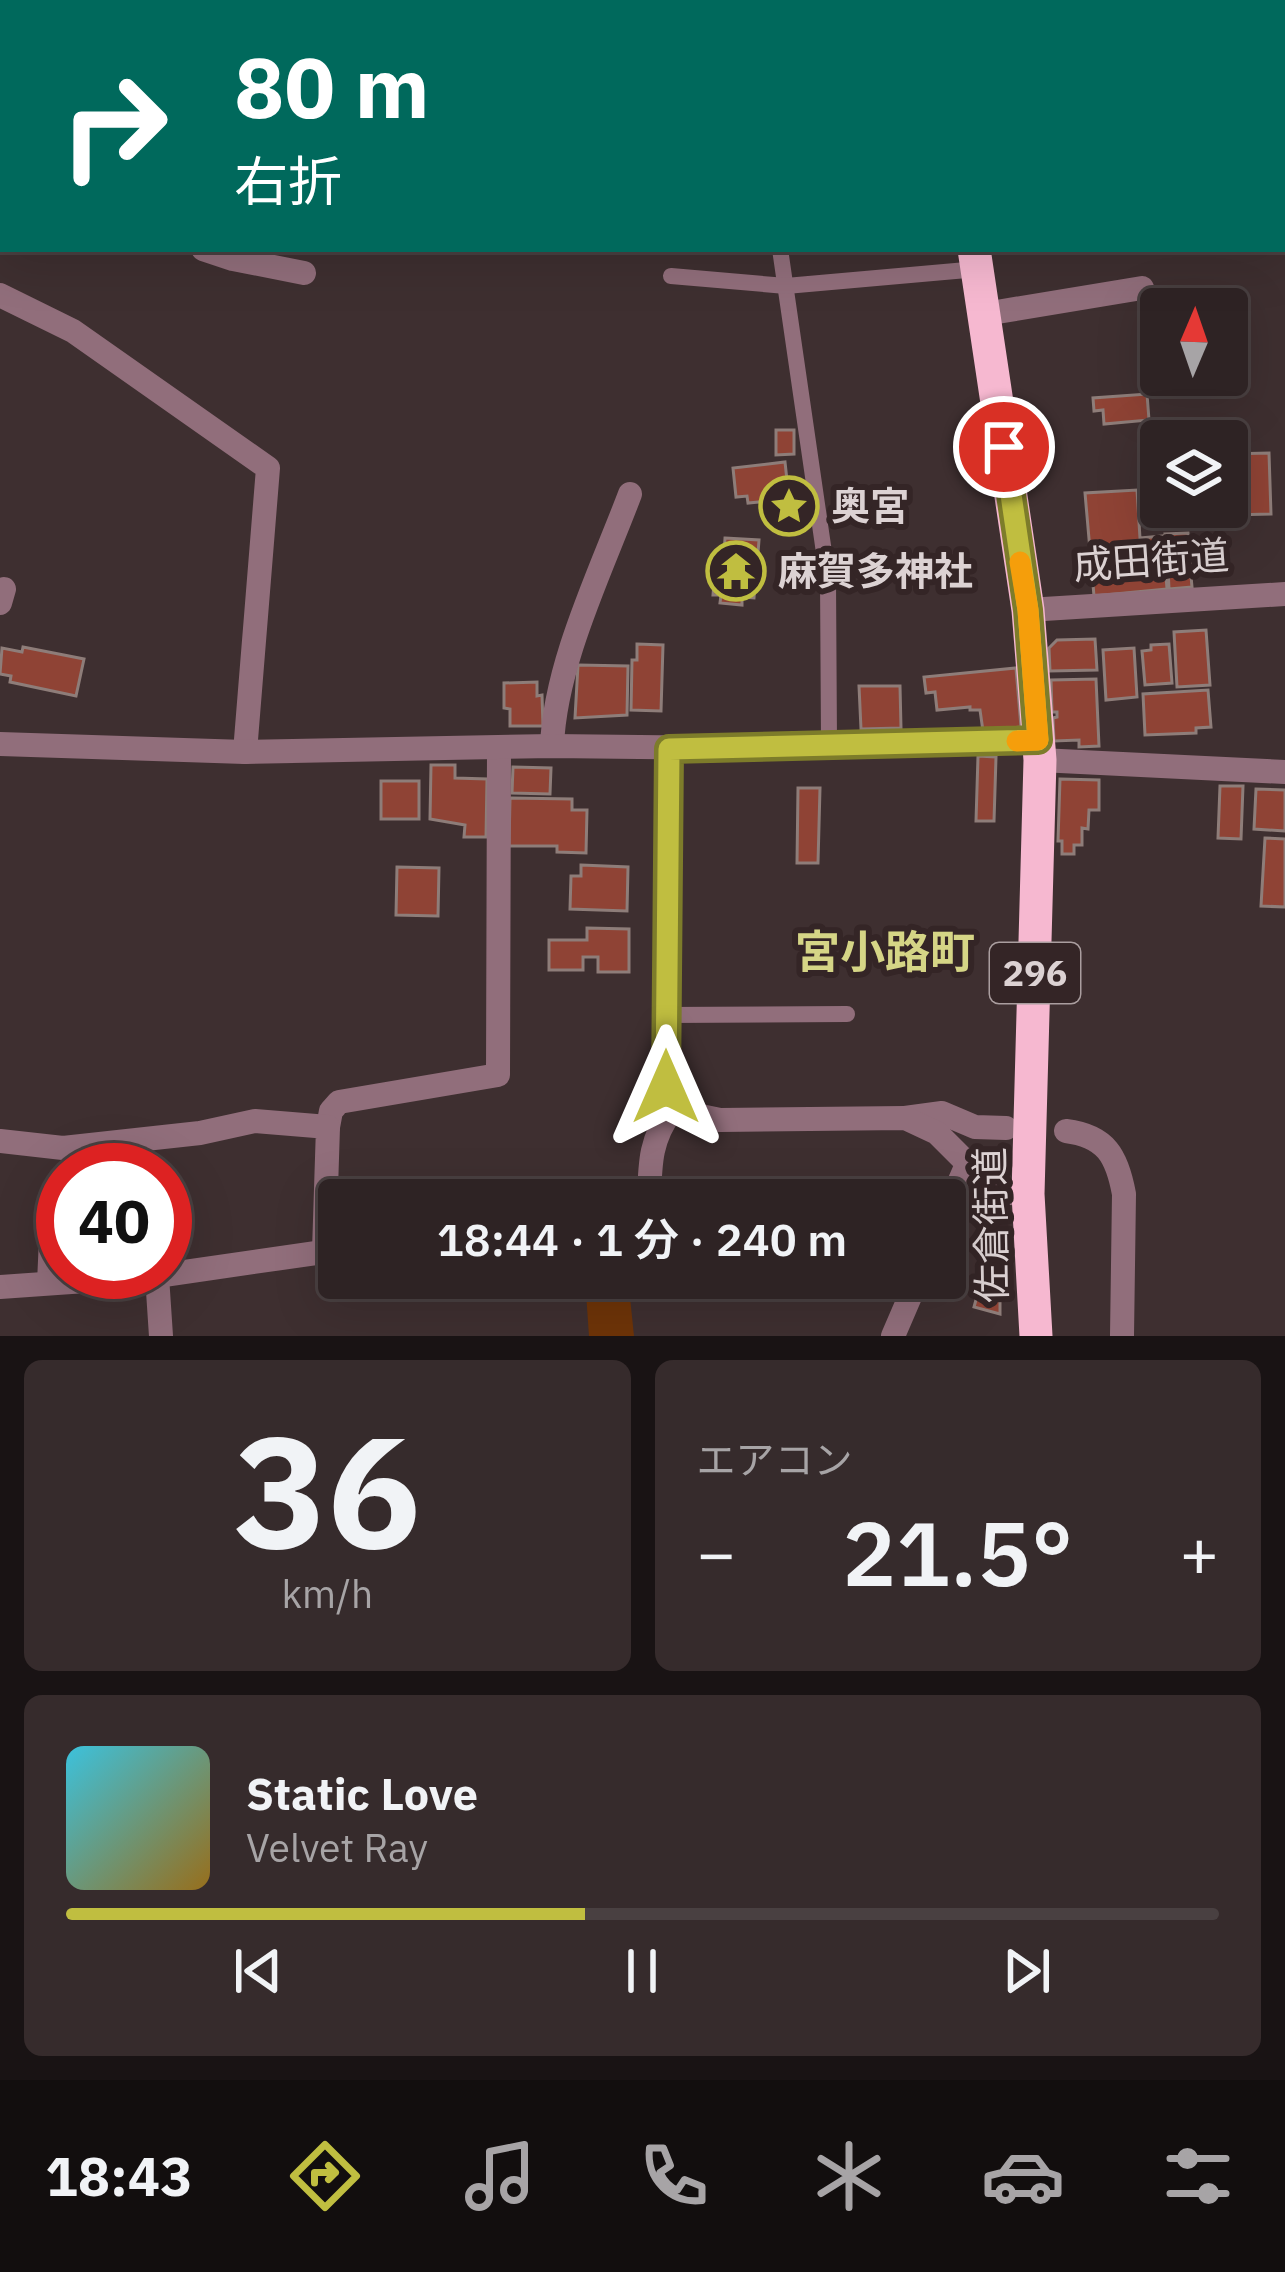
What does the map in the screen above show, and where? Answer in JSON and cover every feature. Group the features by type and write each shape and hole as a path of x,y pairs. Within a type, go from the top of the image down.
{"highway":[{"name":"成田街道","path":"976,259 1028,610"},
{"name":"佐倉街道","path":"1028,610 1039,750 1028,1194 1036,1336"}],"street":[{"path":"212,252 304,273"},
{"path":"985,314 1140,288"},
{"path":"0,295 92,344 268,468 245,752"},
{"path":"552,746 553,718 580,628 630,494"},
{"name":"成田街道","path":"1028,610 1285,594"},
{"path":"0,744 245,752 552,746 669,749 829,742 1039,750 1285,772"},
{"path":"330,1179 328,1126 339,1102 498,1075 499,749"},
{"path":"649,1179 650,1150 671,1110 666,1087 669,749"},
{"path":"671,1110 720,1120 905,1118 942,1113 975,1127 1006,1128"},
{"path":"905,1118 937,1133 996,1192 1028,1194"},
{"path":"0,1141 63,1148 200,1133 255,1121 328,1126"},
{"path":"1066,1131 1088,1134 1109,1151 1120,1172 1124,1194 1122,1336"},
{"path":"961,1179 968,1162"},
{"path":"192,1271 318,1252"},
{"path":"0,1287 36,1284"},
{"path":"159,1299 161,1336"},
{"path":"893,1336 909,1299"}],"lane":[{"path":"780,252 828,580 829,742"},
{"path":"671,276 786,286 976,259"},
{"path":"666,1016 847,1015"}],"shaded area":[{"path":"586,1299 630,1299 634,1336 589,1336"}],"building":[{"path":"1147,396 1149,420 1104,424 1103,410 1094,411 1093,398"},
{"path":"776,430 794,430 794,454 776,455"},
{"path":"1269,453 1271,514 1248,515 1248,454"},
{"path":"785,462 789,499 748,503 747,496 736,497 733,468"},
{"path":"1137,490 1140,538 1163,536 1167,589 1094,596 1085,493"},
{"path":"1188,533 1190,566 1168,567 1165,534"},
{"name":"麻賀多神社","path":"725,538 759,540 757,566 751,565 749,585 755,585 754,598 742,597 742,605 720,603 721,595 713,595 715,571 723,572"},
{"path":"1190,566 1192,587 1169,589 1168,567"},
{"path":"1206,630 1210,685 1177,687 1174,632"},
{"path":"1095,639 1097,670 1050,671 1049,648 1057,640"},
{"path":"637,644 663,645 661,711 631,710"},
{"path":"1169,644 1172,683 1145,685 1142,651"},
{"path":"23,647 84,659 76,696 10,682 11,676 0,674 2,648 22,652"},
{"path":"1134,648 1137,697 1106,700 1103,650"},
{"path":"578,665 628,666 627,715 575,718"},
{"path":"1016,668 1021,727 983,731 980,710 937,710 935,692 926,693 924,677"},
{"path":"1096,679 1099,746 1079,747 1079,740 1054,741 1057,712 1052,712 1051,680"},
{"path":"537,682 543,726 510,726 504,683"},
{"path":"859,686 900,686 901,728 861,729"},
{"path":"1208,690 1211,727 1196,728 1196,733 1145,735 1143,694"},
{"path":"978,756 996,757 994,821 976,821"},
{"path":"431,765 455,765 455,778 487,779 486,837 464,837 465,825 430,819"},
{"path":"513,767 551,768 550,794 512,793"},
{"path":"1060,779 1099,780 1099,810 1089,810 1088,829 1082,828 1082,845 1074,845 1074,854 1062,854 1062,841 1058,841"},
{"path":"381,781 419,781 419,819 381,819"},
{"path":"1220,786 1243,786 1241,839 1218,838"},
{"path":"798,788 820,788 818,863 797,863"},
{"path":"1256,789 1285,790 1285,831 1254,829"},
{"path":"510,798 572,799 572,810 587,810 586,853 557,852 557,846 509,846"},
{"path":"1265,838 1285,839 1285,907 1261,906"},
{"path":"581,865 628,867 627,911 570,909 571,876 581,876"},
{"path":"397,867 439,868 438,916 396,915"},
{"path":"587,928 629,929 629,972 598,972 598,957 583,957 583,970 549,970 549,940 587,940"},
{"path":"983,1274 1000,1279 1000,1314 974,1307"}],"slow traffic":[{"path":"1017,741 1038,740 1020,562"}],"place":[{"name":"奥宮","path":"789,506"},
{"name":"麻賀多神社","path":"736,571"}],"district":[{"name":"宮小路町","path":"885,952"}],"route":[{"path":"666,1087 669,749 1038,740 1028,610 1004,447"}]}
